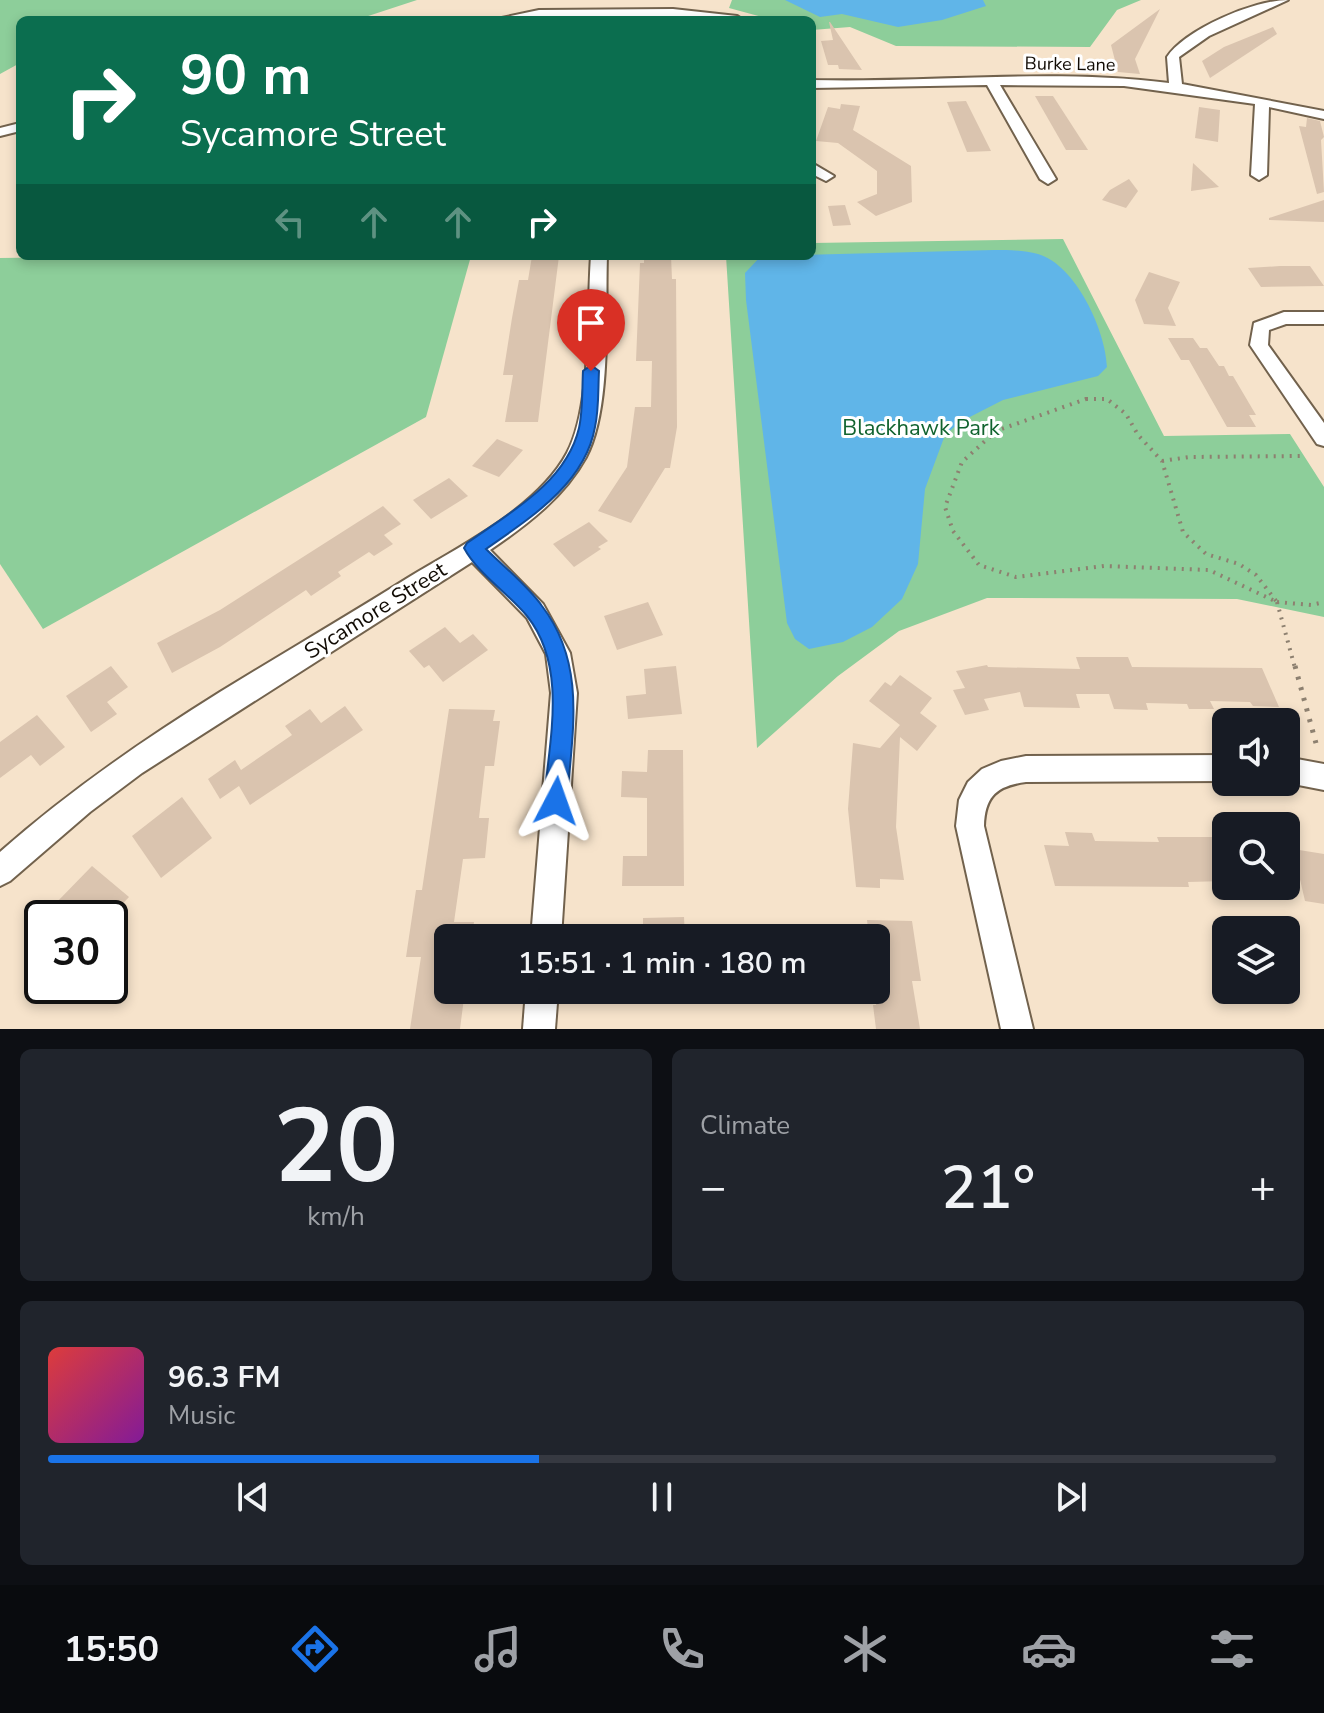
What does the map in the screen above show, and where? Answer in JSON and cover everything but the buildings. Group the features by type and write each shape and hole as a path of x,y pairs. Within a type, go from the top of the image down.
{"street":[{"path":"1176,88 1172,58 1177,48 1192,38 1279,0"},
{"path":"525,16 715,16"},
{"name":"Burke Lane","path":"816,84 1059,80 1176,88 1262,101 1324,115"},
{"path":"992,82 1048,179"},
{"path":"1259,175 1262,101"},
{"name":"Sycamore Street","path":"0,871 131,765 473,548 530,508 560,481 576,456 587,428 599,260"},
{"path":"1324,318 1284,318 1260,327 1259,345 1324,439"},
{"path":"473,548 535,611 558,653 564,693 547,924"},
{"path":"1017,1029 970,826 970,807 985,781 1001,772 1026,769 1212,768"},
{"path":"1300,773 1324,777"},
{"path":"539,1029 541,1004"}],"path":[{"path":"1317,747 1277,602 1256,575 1239,564 1206,554 1183,532 1162,461 1138,435 1126,414 1107,399 1086,399 1051,409 996,431 962,462 945,507 953,531 979,565 1016,577 1104,566 1209,570 1277,602 1311,605 1324,602"},
{"path":"1162,461 1189,457 1301,456"}],"green space":[{"path":"0,0 417,0 368,16 16,16 16,65 0,74"},
{"path":"732,0 1141,0 1117,10 1090,47 896,46 850,27 816,30 816,16 758,16 729,8"},
{"name":"Blackhawk Park","path":"1063,239 1164,436 1290,434 1324,487 1324,617 1237,599 987,598 899,631 838,676 757,748 726,260 816,260 816,243"},
{"path":"0,258 470,260 426,417 43,629 0,564"}],"water":[{"path":"785,0 983,0 986,6 942,20 898,27 842,14 820,17"},
{"path":"994,250 1038,254 1065,271 1086,301 1101,336 1107,367 1098,376 1003,400 960,422 945,435 925,489 918,564 902,599 872,627 843,642 809,649 795,639 787,623 745,273 757,260 816,260 816,255"}],"route":[{"path":"556,801 564,693 558,653 535,611 473,548 530,508 560,481 576,456 587,428 591,371"}]}
